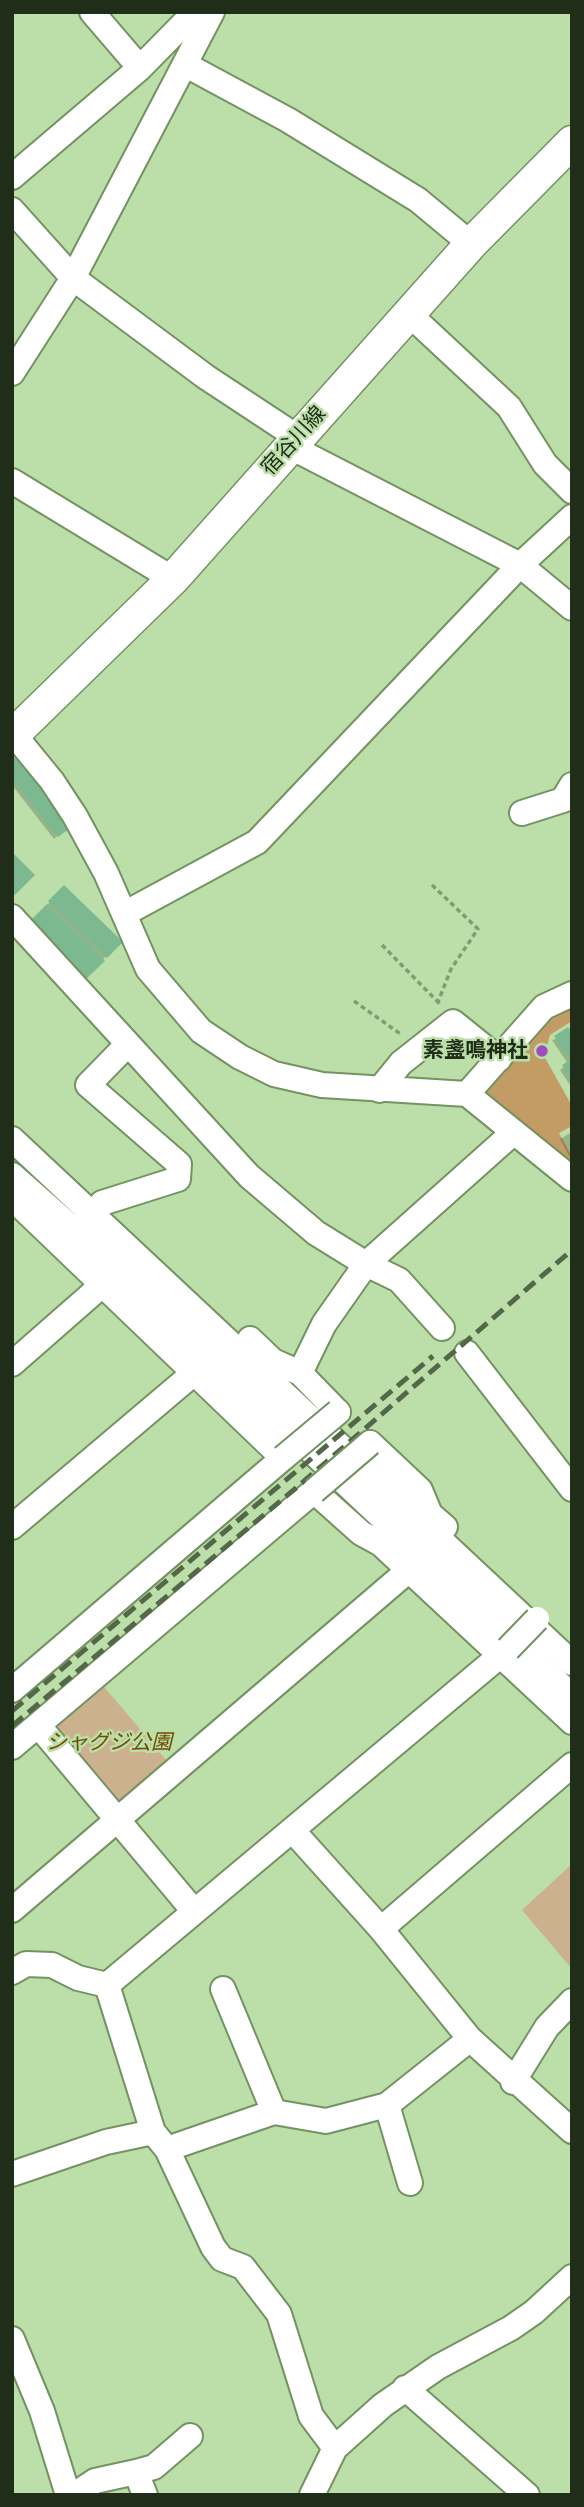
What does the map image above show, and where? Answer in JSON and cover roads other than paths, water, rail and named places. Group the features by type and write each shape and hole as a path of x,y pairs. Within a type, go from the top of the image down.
{"main road":[{"name":"宿谷川線","path":"13,734 173,579 471,244 572,142"}],"street":[{"path":"92,12 140,68"},
{"path":"12,373 73,278 212,12"},
{"path":"12,177 140,68 184,16"},
{"path":"186,65 288,120 418,200 471,244"},
{"path":"12,210 73,278 293,441 520,565 572,608"},
{"path":"408,313 509,407 545,464 572,491"},
{"path":"12,481 173,579"},
{"path":"124,915 257,842 520,565 572,517"},
{"path":"13,734 75,816 106,873 148,969 201,1031 240,1057 274,1074 322,1085 467,1094 572,1180"},
{"path":"522,813 563,800 572,785"},
{"path":"12,917 249,1176 316,1233 366,1264 399,1280 442,1328"},
{"path":"467,1094 544,1007 572,994"},
{"path":"379,1090 401,1063 453,1022 499,1059"},
{"path":"102,1203 178,1179 179,1164 88,1085 128,1044"},
{"path":"12,1128 47,1149 274,1361 300,1373 338,1412 12,1690"},
{"path":"300,1373 324,1324 366,1264 514,1132"},
{"path":"12,1139 572,1663"},
{"path":"12,1175 96,1249 572,1696"},
{"path":"12,1198 283,1458"},
{"path":"12,1364 101,1286"},
{"path":"467,1353 572,1489"},
{"path":"16,1517 194,1373"},
{"path":"12,1747 370,1443 420,1490 430,1514 540,1616 572,1641"},
{"path":"314,1491 504,1652 572,1722"},
{"path":"12,1910 409,1570"},
{"path":"107,1985 193,1910 293,1831 504,1652 540,1616"},
{"path":"38,1725 193,1910"},
{"path":"381,1929 572,1765"},
{"path":"293,1831 381,1929 470,2039 513,2081 572,2131"},
{"path":"12,1972 26,1964 52,1965 78,1978 107,1985"},
{"path":"107,1985 160,2141 213,2247 222,2259 243,2267 279,2314 311,2416 335,2448"},
{"path":"223,1989 274,2112"},
{"path":"513,2081 547,2027 572,2001"},
{"path":"12,2174 106,2142 160,2141 274,2112 327,2121 387,2105 470,2039"},
{"path":"387,2105 410,2183"},
{"path":"312,2495 335,2448 405,2388 474,2346 511,2328 534,2312 572,2277"},
{"path":"12,2339 42,2411 68,2495"},
{"path":"405,2388 500,2487 527,2495"},
{"path":"74,2495 95,2481 154,2467 190,2436"},
{"path":"135,2472 145,2495"}],"railway":[{"path":"12,1726 296,1488 572,1250"},
{"path":"12,1711 433,1356"}],"place":[{"name":"素盞鳴神社","path":"542,1051"}],"park label":[{"name":"シャグジ公園","path":"109,1743"}]}
